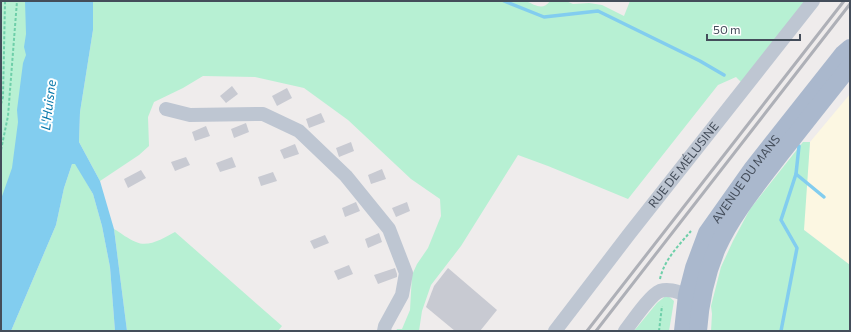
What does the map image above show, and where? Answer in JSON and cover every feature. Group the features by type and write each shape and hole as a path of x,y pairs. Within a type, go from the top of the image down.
{"main road":[{"name":"AVENUE DU MANS","path":"683,331 687,295 694,268 707,233 753,168 843,54 850,48"},
{"name":"AVENUE DU MANS","path":"698,331 702,297 709,271 717,249 731,223 760,180 850,66"}],"street":[{"name":"RUE DE MÉLUSINE","path":"555,331 813,1"},
{"path":"166,109 190,115 263,114 299,131 346,176 389,229 406,273 402,295 385,326 384,331"},
{"path":"625,331 651,298 658,292 674,290 687,295"}],"path":[{"path":"1,104 3,97 5,1"},
{"path":"1,150 8,116 17,1"}],"shaded area":[{"path":"850,94 850,265 803,229 810,142"}],"green space":[{"path":"1,1 58,1 1,246"},
{"path":"93,1 526,1 539,6 545,6 550,1 566,1 573,4 589,3 602,5 624,16 630,1 809,1 743,84 736,77 718,85 628,199 518,155 461,246 431,285 422,311 419,331 396,331 397,329 402,329 410,310 412,275 417,264 428,248 441,216 440,199 411,179 348,120 304,88 255,77 203,76 183,88 154,102 148,117 149,146 139,155 100,181 79,142 80,112 93,30"},
{"path":"803,142 810,142 804,230 850,265 850,331 711,331 711,306 721,267 733,241 750,209"},
{"path":"72,164 76,164 93,194 102,226 110,267 115,331 11,331 56,225 64,188"},
{"path":"114,229 127,238 141,244 156,242 175,232 282,326 278,331 127,331"},
{"path":"667,295 674,301 669,331 634,331 657,303"}],"water":[{"name":"L'Huisne","path":"25,1 93,1 93,30 80,112 79,142 100,181 114,229 127,331 115,331 110,267 102,226 93,194 75,164 72,164 64,188 56,225 11,331 1,331 1,199 12,168 18,122 17,110 23,63 26,55 24,47 26,34"}],"building":[{"path":"232,86 238,94 226,103 220,96"},
{"path":"287,88 292,98 277,106 272,96"},
{"path":"321,113 325,122 309,128 306,119"},
{"path":"246,123 249,132 234,138 231,129"},
{"path":"206,126 210,136 195,141 192,132"},
{"path":"351,142 354,151 339,157 336,148"},
{"path":"295,144 299,154 284,159 280,150"},
{"path":"186,157 190,165 175,171 171,162"},
{"path":"232,157 236,167 220,172 216,163"},
{"path":"382,169 386,179 371,184 368,175"},
{"path":"141,170 146,178 128,188 124,179"},
{"path":"273,172 277,181 261,186 258,177"},
{"path":"356,202 360,211 345,217 342,208"},
{"path":"407,202 410,211 396,217 392,208"},
{"path":"379,233 382,242 368,248 365,239"},
{"path":"325,235 329,243 314,249 310,241"},
{"path":"349,265 353,274 338,280 334,271"},
{"path":"395,268 397,277 378,284 374,275"},
{"path":"448,268 497,310 480,331 455,331 426,307 434,286"}],"waterway":[{"path":"504,1 544,17 598,11 700,61 724,75"},
{"path":"799,146 796,174 824,197"},
{"path":"781,331 797,248 781,220 796,174"}],"railway":[{"path":"587,331 844,1"},
{"path":"596,331 850,4"}]}
